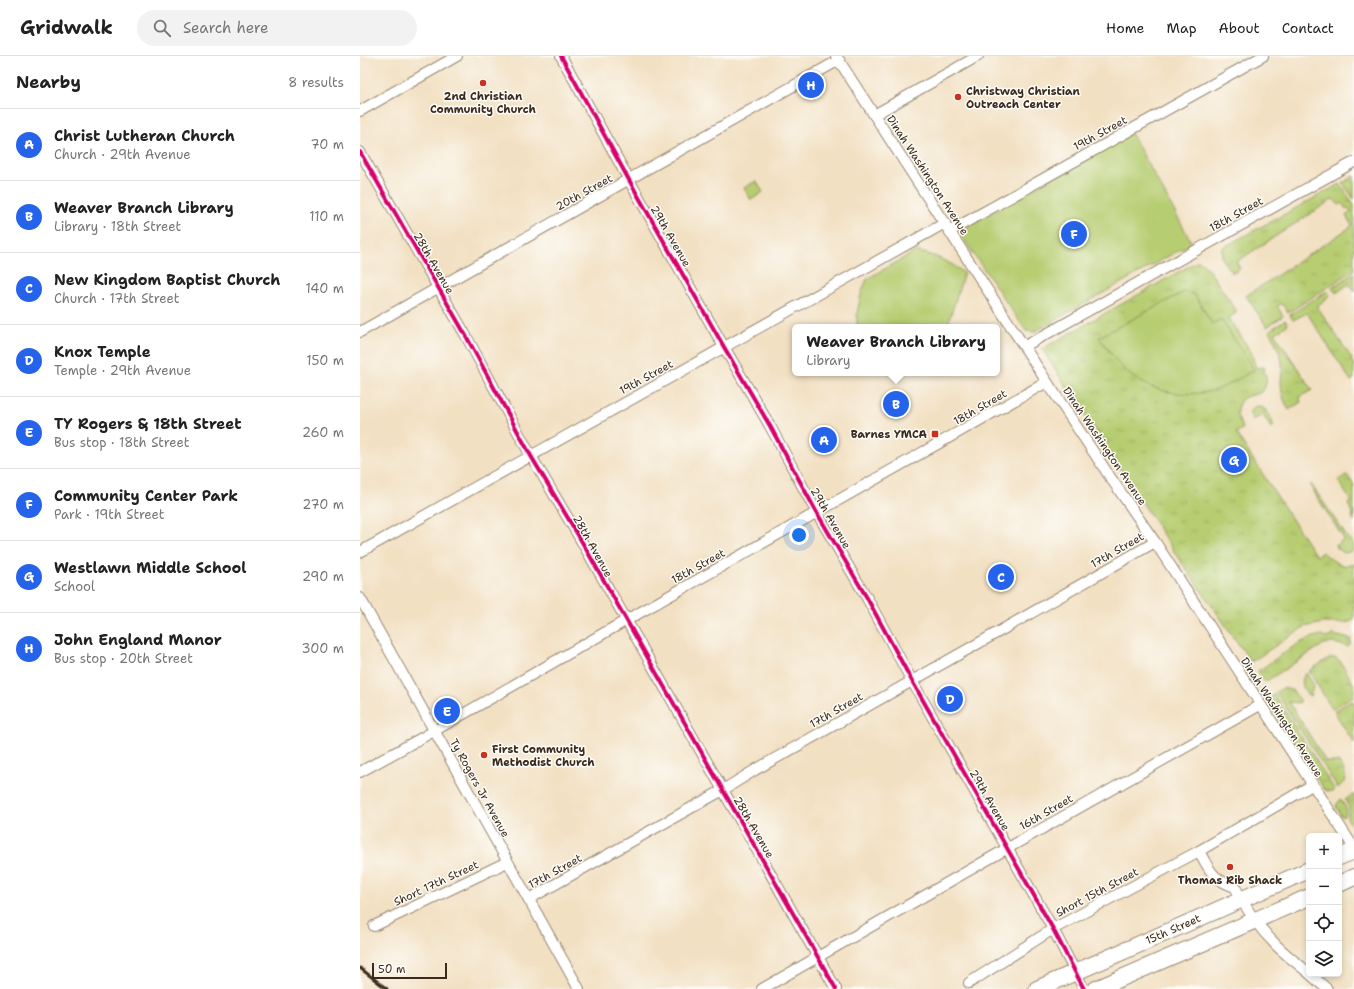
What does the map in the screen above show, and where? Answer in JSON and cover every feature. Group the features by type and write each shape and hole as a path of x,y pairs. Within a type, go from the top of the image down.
{"main road":[{"path":"1342,855 1354,849"},
{"name":"15th Street","path":"1037,989 1306,871"},
{"path":"1342,883 1354,877"},
{"path":"1096,989 1306,898"}],"street":[{"path":"360,111 457,56"},
{"name":"29th Avenue","path":"561,56 629,180 770,426 817,513 867,598 912,681 1008,848 1084,989"},
{"path":"874,114 978,56"},
{"name":"19th Street","path":"360,552 724,347 1263,56"},
{"name":"20th Street","path":"360,332 629,180 838,58"},
{"name":"Dinah Washington Avenue","path":"838,58 1354,849"},
{"name":"28th Avenue","path":"360,152 465,334 531,456 578,535 625,621 836,989"},
{"name":"18th Street","path":"1025,346 1354,162"},
{"name":"18th Street","path":"360,772 1048,382"},
{"name":"17th Street","path":"529,899 723,790 755,770 1155,542"},
{"name":"Ty Rogers Jr Avenue","path":"360,598 579,989"},
{"name":"16th Street","path":"762,989 1260,705"},
{"name":"Short 15th Street","path":"969,983 1053,929 1198,851 1312,785"},
{"path":"1198,851 1213,875 1223,883 1235,887 1241,899 1276,945 1306,971"},
{"name":"Short 17th Street","path":"374,926 507,862"},
{"path":"1313,977 1327,989"}],"green space":[{"path":"1131,133 1192,243 1034,332 1026,331 962,237 961,232 963,229"},
{"path":"1354,176 1354,199 1343,183"},
{"path":"756,181 763,192 751,200 744,188"},
{"path":"1340,184 1354,205 1354,270 1288,313 1282,304 1277,306 1283,316 1267,327 1246,296 1352,226 1346,216 1351,212 1350,210 1346,209 1342,203 1339,205 1333,199 1236,262 1240,268 1236,272 1231,272 1232,270 1224,263 1222,258 1222,248"},
{"path":"916,251 941,259 964,273 948,324 857,324 857,313 861,294 867,279"},
{"path":"1198,261 1203,263 1208,269 1236,310 1236,313 1229,318 1251,352 1256,368 1265,368 1265,388 1257,394 1247,396 1241,400 1239,404 1237,414 1242,429 1236,433 1316,556 1323,552 1333,561 1341,565 1354,564 1354,596 1352,601 1354,602 1354,620 1346,623 1323,623 1304,627 1251,662 1175,553 1042,349"},
{"path":"1354,273 1354,291 1349,284 1336,293 1332,288"},
{"path":"1327,291 1330,296 1317,306 1352,359 1351,360 1354,365 1354,379 1351,381 1307,313 1293,320 1290,315"},
{"path":"1184,292 1195,295 1212,324 1221,319 1254,370 1218,389 1192,394 1171,392 1152,387 1133,377 1119,364 1099,337"},
{"path":"1285,320 1288,324 1275,334 1312,390 1300,397 1301,402 1289,410 1284,400 1282,389 1281,359 1277,346 1269,331"},
{"path":"1257,406 1266,410 1274,426 1271,428 1263,415 1253,420 1250,411"},
{"path":"1347,475 1354,485 1354,522 1348,504 1351,501 1338,481"},
{"path":"1311,484 1347,537 1353,543 1354,549 1350,552 1344,553 1337,548 1336,545 1344,539 1310,486"},
{"path":"1322,635 1327,638 1332,635 1351,639 1350,644 1348,647 1334,643 1324,644 1265,682 1258,671 1305,640"},
{"path":"1329,658 1336,658 1340,661 1354,685 1354,698 1351,697 1332,709 1309,671"},
{"path":"1306,673 1314,685 1310,696 1307,695 1302,684"},
{"path":"1283,688 1292,690 1301,701 1299,703 1289,702 1326,762 1339,762 1343,769 1345,774 1344,782 1338,788 1276,692"},
{"path":"1274,694 1335,790 1327,791 1324,789 1269,705 1268,701"},
{"path":"1351,701 1354,702 1354,743 1334,711"},
{"path":"1354,795 1354,829 1347,818 1349,807 1345,800"},
{"path":"1341,799 1346,808 1345,815 1342,817 1336,807"}],"railway":[{"path":"360,968 387,989"}],"cycle path":[{"path":"561,56 629,180 770,426 817,513 867,598 912,681 1053,929 1084,989"},
{"path":"360,152 465,334 531,456 578,535 836,989"}],"place":[{"name":"2nd Christian Community Church","path":"483,83"},
{"name":"John England Manor","path":"811,85"},
{"name":"Christway Christian Outreach Center","path":"958,97"},
{"name":"Community Center Park","path":"1074,234"},
{"name":"Weaver Branch Library","path":"896,404"},
{"name":"Barnes YMCA","path":"935,434"},
{"name":"Christ Lutheran Church","path":"824,440"},
{"name":"Westlawn Middle School","path":"1234,460"},
{"name":"New Kingdom Baptist Church","path":"1001,577"},
{"name":"Knox Temple","path":"950,699"},
{"name":"TY Rogers & 18th Street","path":"447,711"},
{"name":"First Community Methodist Church","path":"484,755"},
{"name":"Thomas Rib Shack","path":"1230,867"}]}
